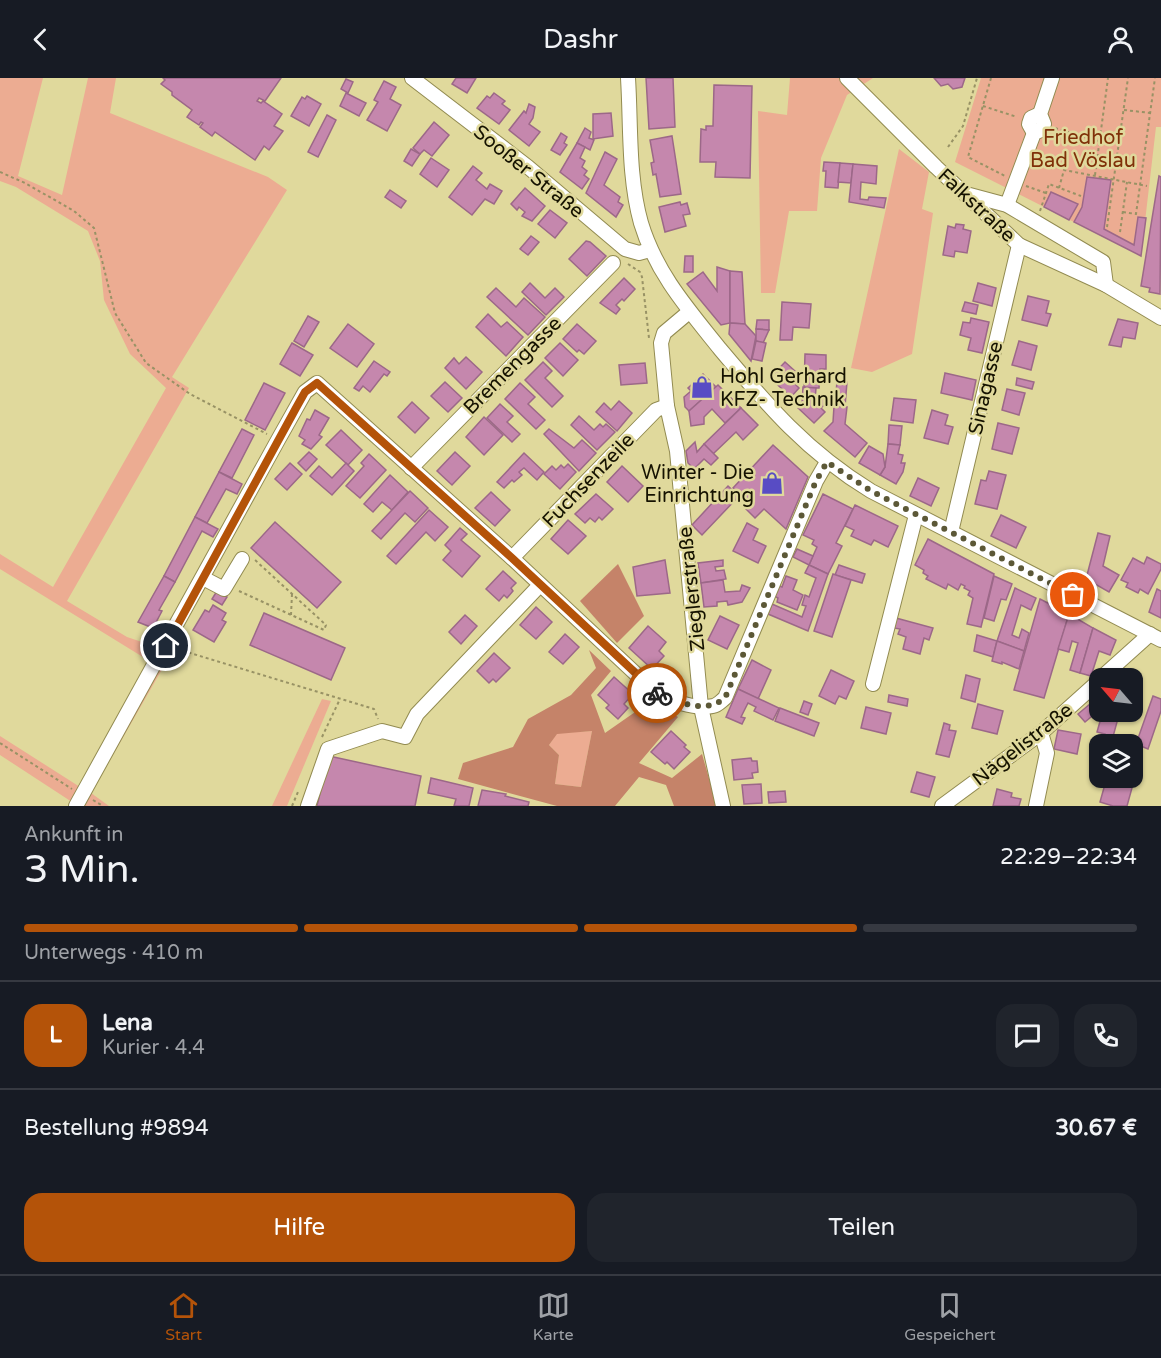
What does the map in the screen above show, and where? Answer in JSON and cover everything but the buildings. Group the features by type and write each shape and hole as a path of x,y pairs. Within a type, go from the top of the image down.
{"street":[{"name":"Sooßer Straße","path":"412,78 528,167 625,249 639,253 650,250"},
{"path":"628,78 635,183 640,220 650,250 668,282 689,312 789,428 827,462 871,491 1156,637"},
{"name":"Falkstraße","path":"847,78 1019,245 1106,285 1161,318"},
{"path":"1007,205 1052,78"},
{"path":"964,193 1007,205 1103,262 1106,285"},
{"name":"Sinagasse","path":"951,532 1019,245"},
{"name":"Bremengasse","path":"411,468 619,262"},
{"path":"661,344 664,333 689,312"},
{"name":"Zieglerstraße","path":"661,344 667,406 677,451 701,707 723,806"},
{"path":"79,800 305,392 317,383 512,558 658,694 701,707 715,706 725,698 816,481 827,462"},
{"name":"Fuchsenzeile","path":"512,558 656,410 667,406"},
{"path":"873,684 916,515"},
{"path":"202,578 224,589 246,558"},
{"path":"308,806 328,749 382,731 405,737 417,714 540,585"},
{"name":"Nägelistraße","path":"1115,668 1156,637"},
{"name":"Nägelistraße","path":"942,806 1041,733 1089,689"},
{"path":"1036,806 1047,753 1041,733"}],"path":[{"path":"948,147 963,126 977,78"},
{"path":"991,78 968,157 1016,182 1046,193"},
{"path":"1095,175 1108,78"},
{"path":"1107,227 1128,78"},
{"path":"1123,212 1136,214 1142,185 1155,78"},
{"path":"983,106 1100,141"},
{"path":"1124,110 1151,113"},
{"path":"1059,188 1064,170 1147,186"},
{"path":"0,172 25,183 74,211 94,228 115,313 146,363 190,394 278,440"},
{"path":"1119,232 1127,182"},
{"path":"1035,222 1049,184 1080,196"},
{"path":"619,262 640,272 649,344 661,344"},
{"path":"227,586 324,630 326,625 292,594 246,558"},
{"path":"291,615 292,594"},
{"path":"166,646 374,709 382,731"},
{"path":"0,743 64,785 79,800 103,806"}],"green space":[{"path":"0,78 43,78 18,176 62,195 88,78 116,78 110,113 268,177 287,190 172,377 189,388 67,601 127,637 172,652 91,793 109,806 70,806 72,802 0,755 0,736 80,787 151,662 0,569 0,554 53,587 166,388 130,354 104,300 100,261 88,231 16,187 0,181"},
{"path":"790,78 873,78 847,95 821,158 817,211 789,211 775,293 761,293 758,111 787,115"},
{"name":"Friedhof Bad Vöslau","path":"981,78 1161,78 1161,127 1156,127 1141,256 955,162"},
{"path":"899,149 929,172 922,209 933,213 912,354 872,372 851,368"},
{"path":"322,699 331,701 287,806 272,806"},
{"path":"592,731 581,787 555,784 559,755 549,745 557,733"}],"shaded area":[{"path":"618,564 644,616 617,643 580,601"},
{"path":"589,650 611,671 591,695 605,733 638,710 640,692 678,717 639,763 672,778 702,754 717,806 674,806 666,785 639,777 615,806 557,806 458,779 463,763 513,747 528,719 571,695 596,668","holes":["592,731 581,787 555,784 559,755 549,745 557,734"]}],"way so far":[{"path":"657,693 701,707 715,706 725,698 816,481 827,462 871,491 1073,595"}],"place":[{"name":"Hohl Gerhard KFZ- Technik","path":"702,387"},
{"name":"Winter - Die Einrichtung","path":"772,483"}],"route":[{"path":"166,646 305,392 320,383 657,693"}]}
